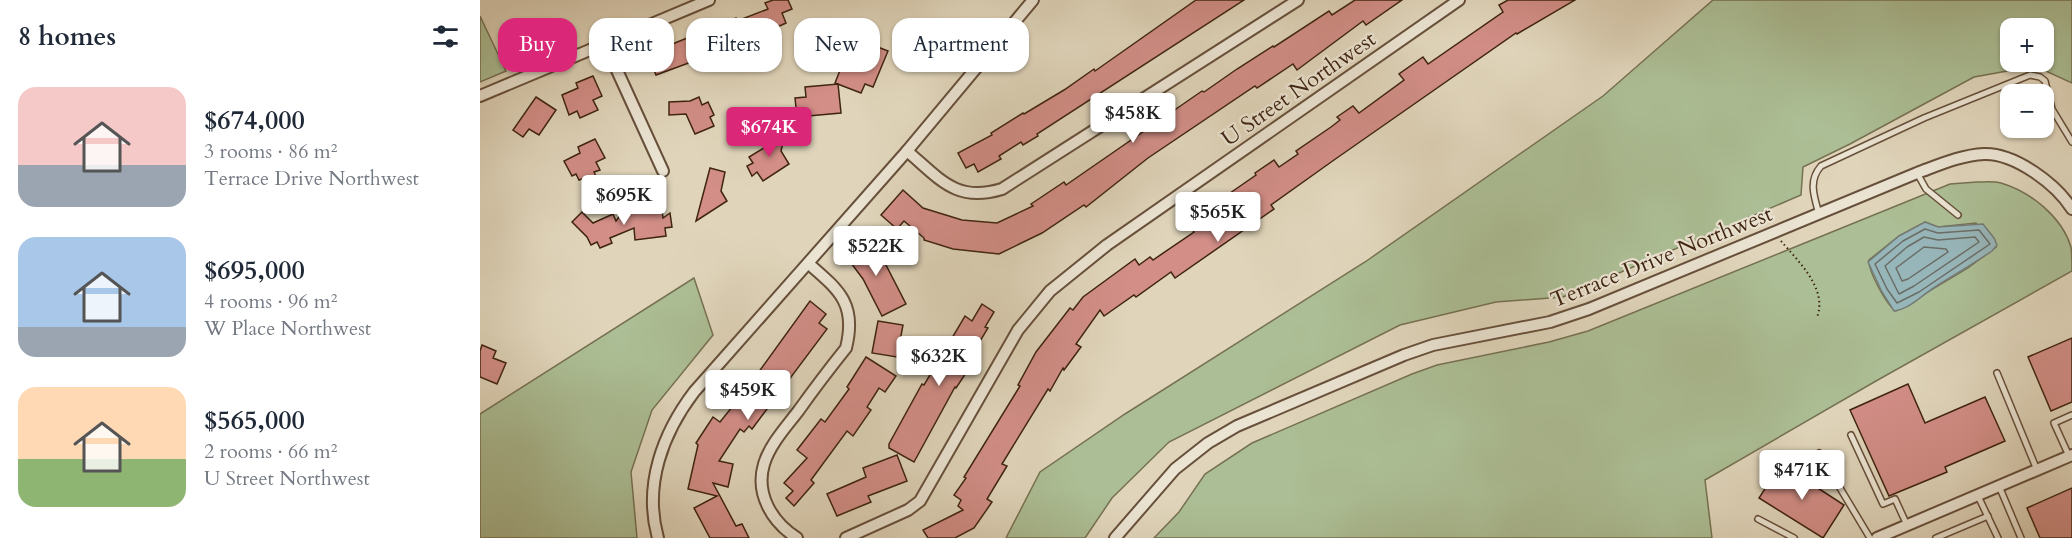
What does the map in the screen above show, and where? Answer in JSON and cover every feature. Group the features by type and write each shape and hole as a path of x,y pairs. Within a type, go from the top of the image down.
{"street":[{"path":"661,18 691,4 709,0"},
{"path":"657,538 654,527 654,489 658,460 666,438 680,412 694,392 907,151 1033,0"},
{"path":"907,151 944,182 958,190 972,194 986,194 1002,189 1298,0"},
{"name":"U Street Northwest","path":"846,538 908,510 920,501 1018,330 1050,291 1076,268 1107,244 1459,0"},
{"path":"480,96 589,51"},
{"path":"619,72 663,171"},
{"name":"Terrace Drive Northwest","path":"1115,538 1175,469 1237,426 1404,355 1460,338 1550,322 1570,315 1917,173 1965,156 1987,154 2025,166 2049,183 2072,209"},
{"path":"797,538 784,530 771,513 765,499 761,478 764,462 776,441 846,348 850,331 845,303 837,288 809,264"},
{"path":"1877,538 2070,455"}],"lane":[{"path":"1819,214 1812,184 1821,166 1924,118 2025,76 2036,75 2044,81 2052,109 2072,142"},
{"path":"1917,173 1926,189 1958,215"},
{"path":"1997,373 2037,470"},
{"path":"2070,455 2054,423 2072,416"},
{"path":"1851,435 1883,504 1895,499 1907,525"},
{"path":"1819,453 1870,538"},
{"path":"1999,486 2021,538"},
{"path":"1978,495 1998,538"},
{"path":"1936,538 1988,516"},
{"path":"1758,519 1794,538"}],"path":[{"path":"1774,232 1813,283 1820,297 1820,311 1817,317"}],"green space":[{"path":"1713,0 2072,0 2072,83 2048,72 2054,72 2054,18 2000,18 2002,72 1974,77 1803,167 1801,195 1563,297 1496,302 1400,325 1169,442 1112,498 1085,538 1006,538 1040,472 1125,414 1365,262 1603,96"},
{"path":"480,16 498,54 498,72 504,72 480,82"},
{"path":"1998,182 2034,199 2053,216 2067,236 2071,247 2072,271 1705,480 1712,538 1154,538 1179,512 1205,474 1252,443 1437,365 1549,342 1588,331 1950,184","holes":["1925,222 1938,227 1976,223 1996,247 1968,268 1896,311 1879,288 1869,260 1899,236"]},
{"path":"694,278 713,335 652,410 631,472 637,538 480,538 480,414"}],"water":[{"path":"1925,222 1938,227 1983,224 1997,245 1992,251 1911,305 1894,311 1868,262 1899,236"}],"building":[{"path":"773,0 788,0 792,9 782,13 786,23 782,25 782,18 745,18 768,9 765,3"},
{"path":"1196,0 1244,0 1037,134 1038,136 1023,145 1021,142 999,156 1001,159 978,172 974,164 966,168 958,153 992,135 991,133 1064,90 1094,69 1095,71"},
{"path":"1355,0 1402,0 1366,25 1363,21 1297,70 1293,64 1257,88 1255,86 1148,158 1086,207 1084,205 1042,233 999,254 953,249 924,240 904,221 897,229 881,215 903,190 923,208 962,220 997,223 1033,206 1031,204 1064,182 1066,185 1202,91 1204,92 1329,11 1332,15"},
{"path":"1508,0 1575,0 1516,33 1271,205 1274,209 1175,278 1171,272 1104,316 1100,310 1076,344 1081,347 1064,370 1063,368 1050,391 1048,389 1002,464 1007,466 987,499 992,502 974,528 955,538 928,538 923,530 963,510 958,506 961,500 954,495 1020,386 1018,385 1036,352 1070,308 1073,310 1083,297 1135,259 1139,265 1150,257 1153,260 1194,232 1191,228 1224,204 1220,200 1256,175 1255,173 1274,160 1279,167 1298,154 1296,151 1340,120 1337,117 1353,106 1359,113 1404,80 1399,74 1423,57 1428,64 1503,12 1499,5"},
{"path":"686,38 686,64 674,68 674,43"},
{"path":"880,48 888,51 880,70"},
{"path":"839,72 879,72 873,87 865,84 861,93 835,83"},
{"path":"593,76 602,96 593,100 598,110 580,118 577,111 569,115 562,95 578,88 576,83"},
{"path":"838,84 841,113 797,117 795,98 806,97 805,87"},
{"path":"536,97 556,110 539,135 529,129 523,137 513,130"},
{"path":"699,97 702,105 708,102 714,115 710,117 714,126 695,134 686,114 669,115 669,102 690,101"},
{"path":"770,132 785,135 781,151 789,164 763,181 757,172 752,176 747,166 753,163 749,157 767,146"},
{"path":"595,139 605,158 596,162 600,170 594,172 598,180 588,184 585,178 579,180 576,174 572,176 564,161 580,153 578,147"},
{"path":"710,168 725,172 721,191 727,201 696,221"},
{"path":"629,203 643,213 662,210 663,218 670,213 672,227 665,228 666,236 635,240 634,228 610,238 612,243 600,248 597,242 591,245 587,237 572,222 582,212 593,223 613,214 616,221"},
{"path":"868,238 887,262 885,263 906,304 882,316 863,279 845,255"},
{"path":"810,301 826,314 819,323 827,329 752,429 749,426 744,432 740,429 719,461 733,464 728,487 713,483 736,526 742,524 749,538 710,538 694,508 717,496 688,489 698,445 696,443 713,417 720,422 745,391"},
{"path":"982,304 994,312 985,327 988,328 968,361 972,364 955,387 914,462 889,448 889,444 922,384 924,385 940,358 944,360 956,340 952,338 965,316 972,321"},
{"path":"878,321 903,325 897,357 872,353"},
{"path":"2072,338 2072,402 2051,411 2028,357"},
{"path":"482,345 496,351 493,358 506,363 497,384 480,377"},
{"path":"866,357 896,376 885,392 879,388 867,407 871,410 853,436 847,431 811,480 814,483 794,506 786,498 793,491 784,483 807,458 797,450 821,419 825,422 849,389 847,387"},
{"path":"1908,384 1925,423 1985,397 2005,441 1945,467 1947,472 1889,496 1850,410"},
{"path":"897,455 907,481 868,496 871,502 837,516 827,494 866,477 863,468"},
{"path":"1781,464 1844,505 1823,538 1759,498"},
{"path":"2072,488 2072,538 2040,538 2027,508"}]}
